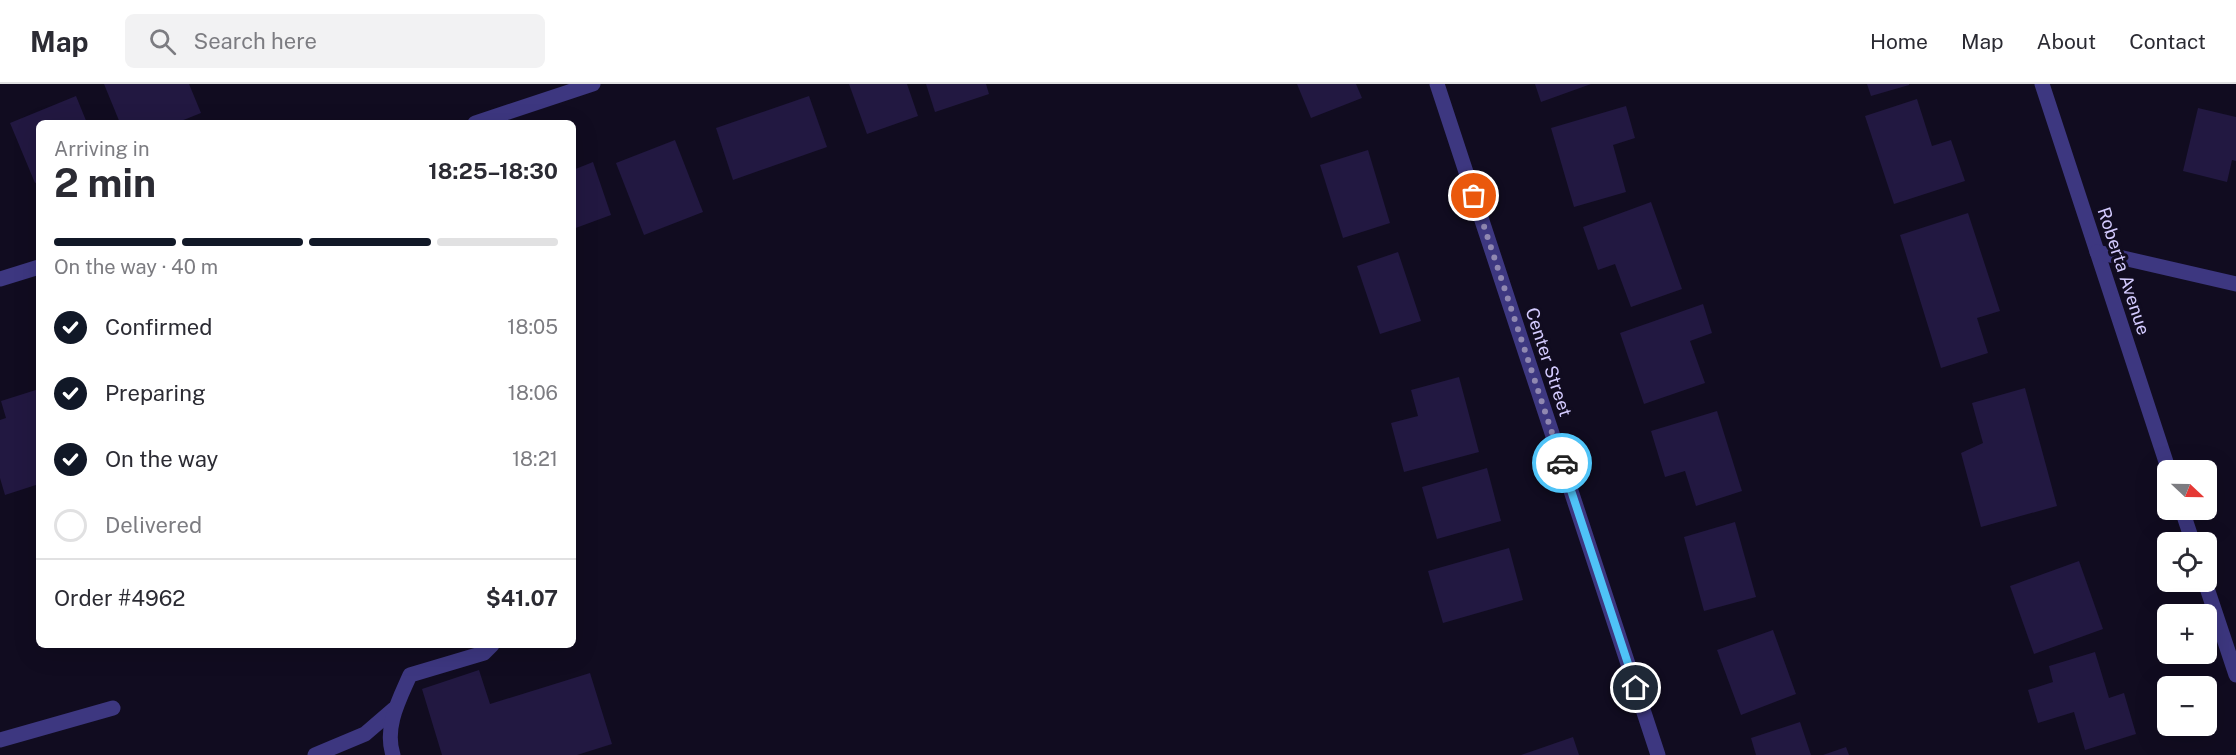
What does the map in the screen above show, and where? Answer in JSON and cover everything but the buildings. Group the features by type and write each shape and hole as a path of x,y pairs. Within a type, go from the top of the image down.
{"street":[{"path":"484,120 593,84"},
{"name":"Center Street","path":"1437,84 1658,755"},
{"name":"Roberta Avenue","path":"2042,84 2165,460"},
{"path":"2097,252 2236,284"},
{"path":"0,279 36,268"},
{"path":"2208,592 2236,675"},
{"path":"393,755 390,743 394,709 410,675 484,653 489,648"},
{"path":"0,740 113,708"},
{"path":"315,755 365,734 394,709"}],"way so far":[{"path":"1474,196 1562,463"}],"route":[{"path":"1562,463 1636,688"}]}
